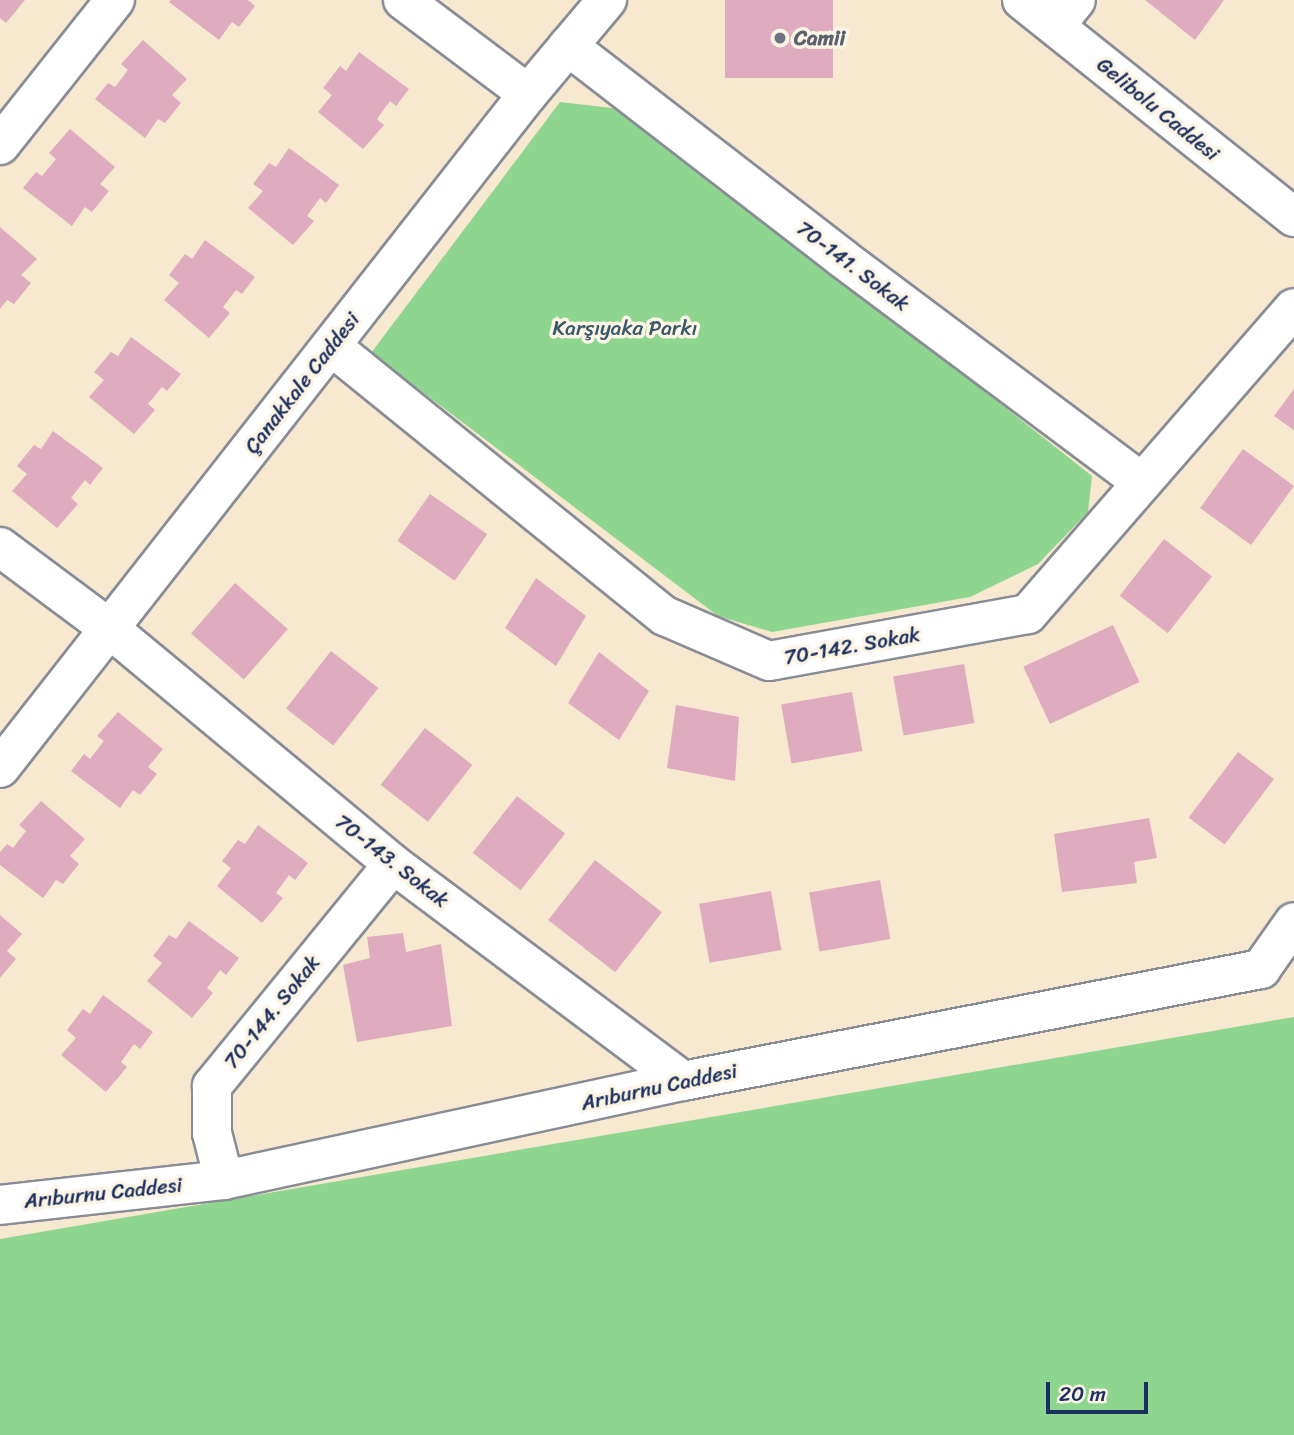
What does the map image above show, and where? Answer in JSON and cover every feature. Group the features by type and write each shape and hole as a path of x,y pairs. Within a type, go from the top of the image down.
{"street":[{"path":"0,145 115,0"},
{"path":"403,0 528,94"},
{"name":"Çanakkale Caddesi","path":"0,768 528,94 607,0"},
{"name":"Gelibolu Caddesi","path":"1022,0 1065,13 1294,217"},
{"name":"70-141. Sokak","path":"568,46 842,258 1141,482"},
{"name":"70-142. Sokak","path":"331,346 665,616 769,661 1028,614 1294,308"},
{"name":"70-143. Sokak","path":"0,547 110,629 393,864 684,1081"},
{"name":"70-144. Sokak","path":"224,1180 212,1133 212,1086 393,864"},
{"name":"Arıburnu Caddesi","path":"0,1205 224,1180 684,1081 1261,969 1294,922"}],"green space":[{"name":"Karşıyaka Parkı","path":"560,102 629,110 1092,476 1088,512 1038,564 970,597 772,632 718,616 371,353"},
{"path":"1294,1017 1294,1435 0,1435 0,1239"}],"building":[{"path":"0,0 25,0 6,23 0,18"},
{"path":"248,0 255,6 239,27 232,22 219,40 169,2"},
{"name":"Camii","path":"725,0 833,0 833,78 725,78"},
{"path":"1145,0 1224,0 1195,40"},
{"path":"143,40 187,79 172,95 181,103 165,123 158,119 145,138 95,99 108,83 115,87 128,70 121,64"},
{"path":"359,52 409,89 396,106 390,101 377,119 384,125 363,149 318,112 332,95 323,88 340,66 346,71"},
{"path":"70,129 115,167 100,184 109,191 92,212 85,207 72,226 23,188 36,172 42,176 56,159 49,153"},
{"path":"289,148 339,185 326,203 320,198 307,216 314,221 293,245 248,208 263,191 253,184 269,163 276,167"},
{"path":"0,227 37,259 21,275 31,283 14,304 7,300 0,309"},
{"path":"205,240 255,277 242,294 236,290 223,307 230,313 209,338 164,300 179,283 169,275 185,254 192,259"},
{"path":"131,337 181,374 167,391 162,387 148,404 155,410 134,434 89,397 104,380 94,372 111,352 118,356"},
{"path":"1294,389 1294,430 1274,416"},
{"path":"53,431 103,468 90,485 85,480 71,498 78,504 57,528 12,491 27,474 17,466 34,445 41,449"},
{"path":"1243,449 1294,486 1251,545 1200,508"},
{"path":"430,494 487,534 455,581 397,541"},
{"path":"1164,539 1212,577 1168,633 1120,596"},
{"path":"536,578 586,616 556,666 505,628"},
{"path":"235,583 288,629 244,679 191,634"},
{"path":"1113,625 1140,682 1050,724 1023,667"},
{"path":"331,651 378,688 333,745 286,709"},
{"path":"599,652 649,691 619,740 568,703"},
{"path":"964,664 974,723 904,736 893,677"},
{"path":"852,692 862,751 792,764 781,705"},
{"path":"676,705 739,717 735,781 667,768"},
{"path":"118,712 163,749 148,767 157,774 140,795 133,790 120,808 71,771 84,754 90,759 104,741 97,736"},
{"path":"425,728 472,765 428,822 381,785"},
{"path":"1238,752 1274,779 1225,845 1189,817"},
{"path":"517,796 565,834 521,890 473,853"},
{"path":"41,801 85,839 70,856 79,864 63,884 56,880 43,898 0,865 0,852 7,844 13,848 26,831 19,825"},
{"path":"1149,818 1157,858 1134,862 1137,883 1062,892 1054,834"},
{"path":"258,825 308,863 295,880 289,875 276,893 283,898 262,923 217,886 231,868 222,861 238,840 245,844"},
{"path":"595,860 662,912 615,972 548,920"},
{"path":"880,880 890,939 820,952 809,893"},
{"path":"771,891 781,950 710,963 699,904"},
{"path":"0,915 22,934 7,951 16,959 0,978"},
{"path":"189,921 239,958 226,975 220,970 207,988 213,993 192,1018 147,981 162,963 153,956 169,935 176,939"},
{"path":"403,933 406,952 441,944 452,1026 357,1042 343,965 370,958 367,937"},
{"path":"103,995 153,1032 140,1049 134,1044 121,1062 127,1067 106,1092 61,1055 76,1038 67,1030 83,1009 90,1014"}],"place":[{"name":"Camii","path":"780,38"}]}
